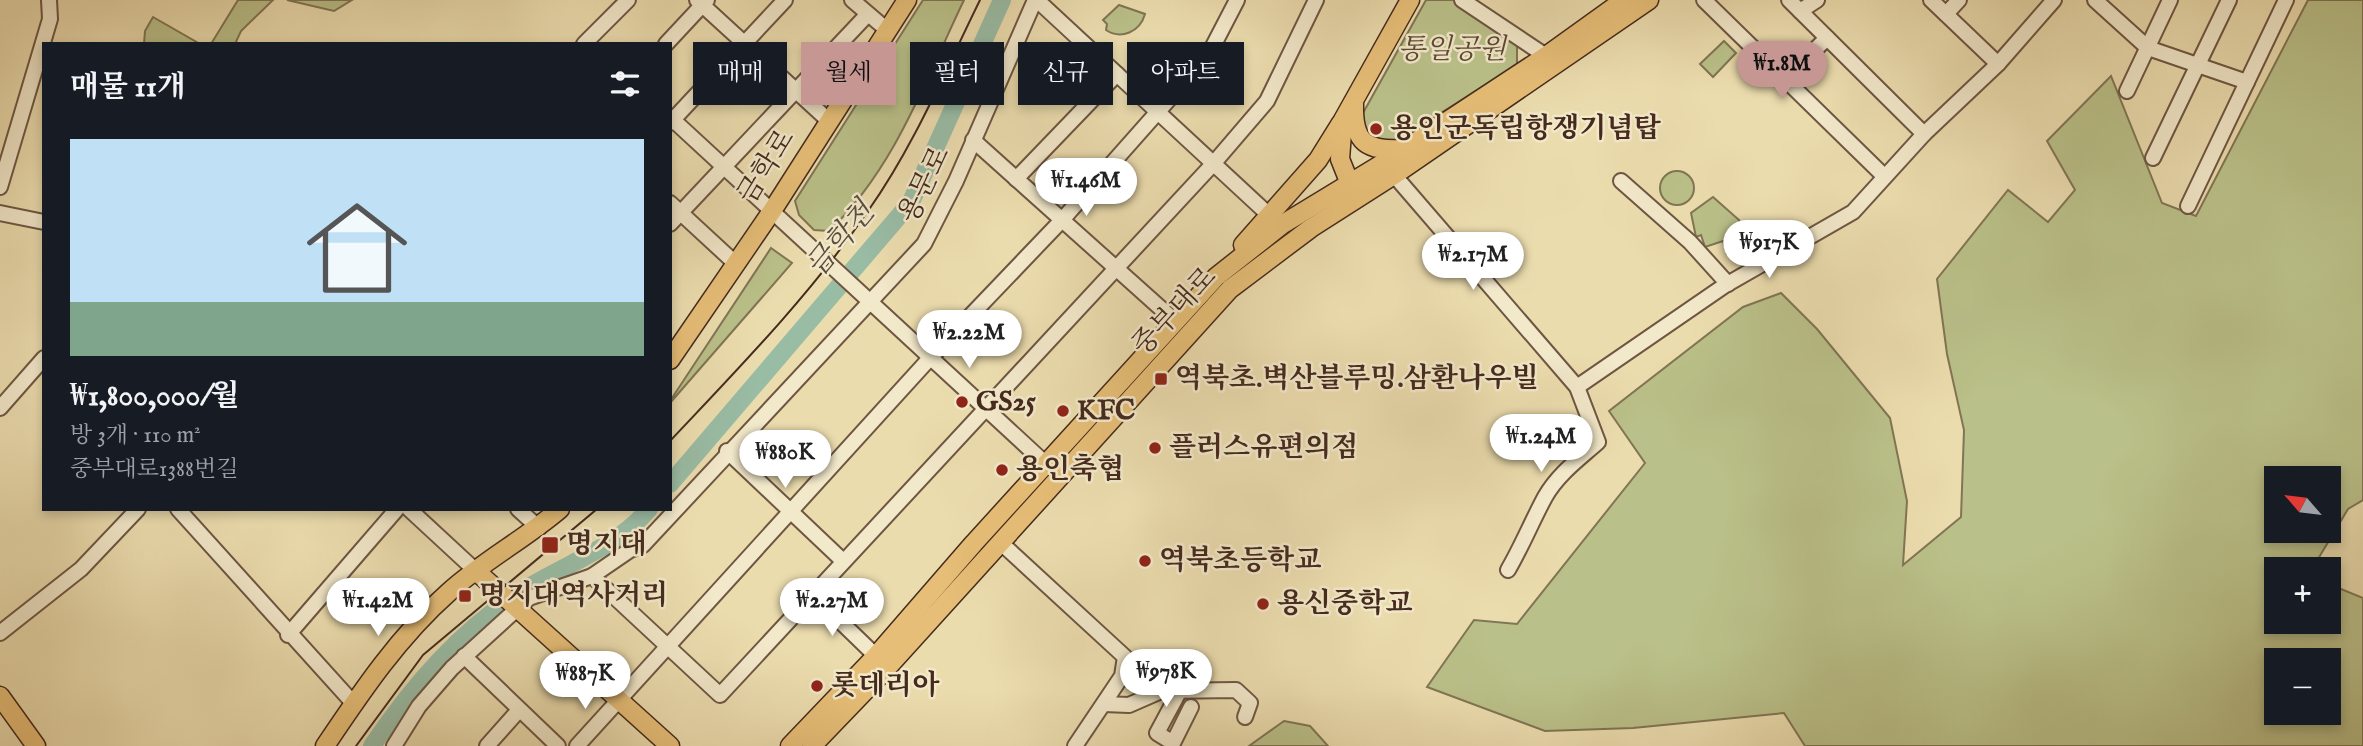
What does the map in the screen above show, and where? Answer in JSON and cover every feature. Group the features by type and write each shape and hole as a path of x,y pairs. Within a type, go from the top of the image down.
{"main road":[{"name":"금학로","path":"672,357 772,211 907,0"},
{"path":"1216,277 1318,160 1410,0"},
{"name":"중부대로","path":"813,746 1230,289 1311,228 1405,149 1625,0"},
{"name":"중부대로","path":"790,746 876,656 1216,277 1283,224 1394,175 1649,0"},
{"path":"1354,100 1354,126 1363,143 1380,150 1405,149"},
{"path":"1343,120 1340,159 1353,192"},
{"path":"325,746 417,622 559,511"},
{"path":"480,574 670,746"},
{"path":"0,696 36,746"}],"street":[{"path":"43,42 50,19 50,0"},
{"path":"588,42 628,0"},
{"path":"746,42 785,0"},
{"path":"852,0 886,29"},
{"path":"1037,0 1269,215"},
{"name":"용문로","path":"394,746 419,706 464,656 529,597 592,576 643,545 924,244 1037,0"},
{"path":"577,746 930,357 1062,220 1209,54 1237,0"},
{"path":"592,576 720,695 842,560 1213,164 1267,101 1316,0"},
{"path":"1704,0 1884,176"},
{"path":"1794,5 1817,0"},
{"path":"1931,0 1998,64"},
{"path":"1946,14 1959,0"},
{"path":"1577,387 1728,284 1853,212 1924,134 1998,64 2054,0"},
{"path":"2095,0 2148,48 2247,82"},
{"path":"2127,91 2170,0"},
{"path":"2153,158 2230,0"},
{"path":"2188,206 2286,0"},
{"path":"1465,1 1546,56"},
{"path":"668,42 702,2 742,42"},
{"path":"1794,5 1924,134"},
{"path":"735,263 676,208 723,166 867,15"},
{"path":"1785,79 1827,38"},
{"path":"0,187 42,46"},
{"path":"1016,179 1117,74"},
{"path":"787,85 828,120"},
{"path":"672,119 693,97"},
{"path":"672,121 1047,465"},
{"path":"973,140 1176,322"},
{"path":"1394,175 1577,387 1598,442 1567,468 1546,496 1528,535 1507,570"},
{"path":"1621,181 1690,242 1728,284"},
{"path":"0,213 42,222"},
{"path":"0,408 42,360"},
{"path":"727,452 842,560"},
{"path":"0,633 81,569 136,511"},
{"path":"180,511 288,635 354,704"},
{"path":"288,635 395,511"},
{"path":"411,511 480,574"},
{"path":"521,511 539,528"},
{"path":"1000,542 1125,657 1122,676 1075,746"},
{"path":"813,595 876,656"},
{"path":"464,656 558,746"},
{"path":"1104,704 1129,705 1161,691 1236,690 1250,704 1245,717"},
{"path":"1179,692 1157,733 1173,745 1191,707"},
{"path":"486,746 519,710"}],"green space":[{"path":"238,0 273,0 241,31 236,42 212,42"},
{"path":"287,0 352,0 334,11"},
{"path":"923,0 964,0 945,42 910,42 910,105 916,105 907,122 872,180 852,207 829,231 814,230 799,215 795,201 856,105 896,105 896,42"},
{"name":"통일공원","path":"1426,0 1462,0 1517,37 1517,65 1390,145 1375,145 1358,122"},
{"path":"2308,0 2363,0 2363,500 2348,509 2342,519 2342,466 2264,466 2264,543 2328,543 2319,557 2264,557 2264,634 2341,634 2341,589 2363,598 2363,746 1805,746 1784,713 1633,728 1545,731 1427,687 1474,620 1517,624 1645,463 1609,411 1743,307 1781,293 1817,329 1890,418 1907,501 1903,565 1961,517 1964,430 1947,354 1937,279 2008,190 2048,222 2075,190 2047,141 2111,76 2162,203 2196,216"},
{"path":"1119,5 1145,14 1134,30 1124,34 1106,30 1107,24 1103,20"},
{"path":"153,17 197,42 144,42 145,31"},
{"path":"1724,41 1736,53 1713,77 1700,64"},
{"path":"1677,171 1689,176 1694,188 1689,200 1677,205 1665,200 1660,188 1665,176"},
{"path":"1713,197 1739,220 1747,249 1727,254 1723,241 1705,247 1701,235 1696,237 1691,213"},
{"path":"771,248 792,263 672,401"},
{"path":"1284,721 1310,726 1328,746 1249,746"}],"waterway":[{"name":"금학천","path":"672,482 911,202 1002,0"},
{"name":"금학천","path":"372,746 422,680 479,623 540,580 606,545 636,523 647,511"}],"tram line":[{"path":"672,439 823,272 868,211 900,161 980,0"},
{"path":"356,746 423,655 595,511"}],"place":[{"name":"용인군독립항쟁기념탑","path":"1376,129"},
{"name":"역북초.벽산블루밍.삼환나우빌","path":"1161,379"},
{"name":"GS25","path":"962,402"},
{"name":"KFC","path":"1063,411"},
{"name":"플러스유편의점","path":"1155,448"},
{"name":"용인축협","path":"1002,470"},
{"name":"명지대","path":"550,545"},
{"name":"역북초등학교","path":"1145,561"},
{"name":"명지대역사거리","path":"465,596"},
{"name":"용신중학교","path":"1263,604"},
{"name":"롯데리아","path":"817,686"}]}
